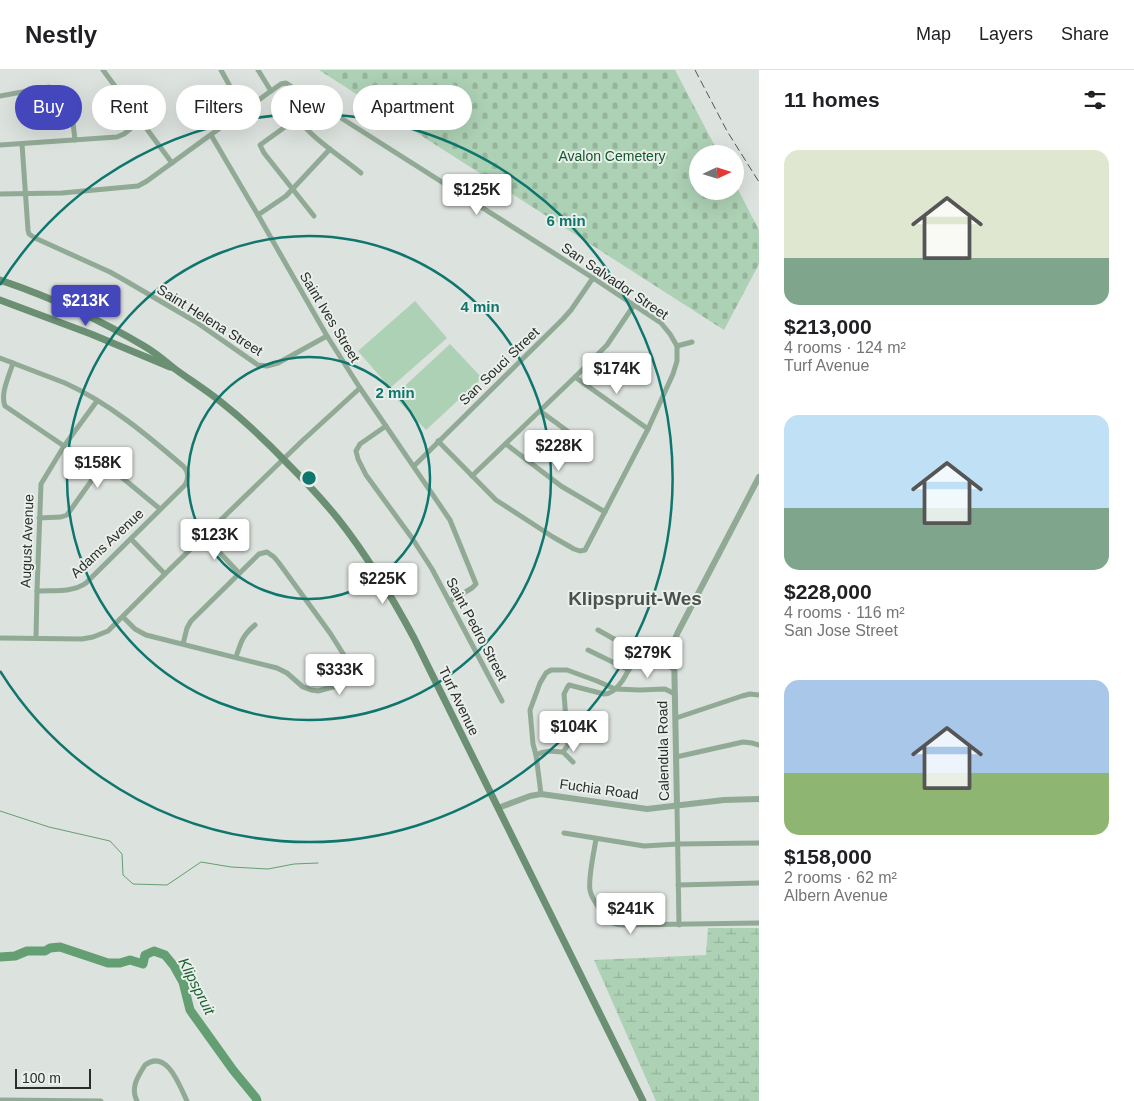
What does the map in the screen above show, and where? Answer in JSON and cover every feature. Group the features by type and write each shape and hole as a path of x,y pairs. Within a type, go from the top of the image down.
{"main road":[{"name":"Turf Avenue","path":"0,280 49,298 98,321 162,358 198,384 259,434 312,488 338,520 381,580 414,638 643,1101"},
{"name":"Turf Avenue","path":"0,300 91,334 175,369"}],"street":[{"path":"103,70 114,85"},
{"path":"221,70 229,85"},
{"path":"258,70 270,91"},
{"path":"0,96 49,87 57,90 72,114 75,140"},
{"name":"San Salvador Street","path":"261,97 270,91"},
{"name":"San Salvador Street","path":"343,119 661,323 677,346"},
{"path":"0,145 117,137 129,130"},
{"path":"147,130 172,163"},
{"name":"San Salvador Street","path":"0,194 55,193 138,186 148,181 217,130"},
{"path":"281,130 260,145 264,153 314,216"},
{"path":"307,130 361,173"},
{"name":"Saint Ives Street","path":"210,135 327,336 450,520 476,583 474,587 450,601"},
{"name":"Saint Helena Street","path":"22,144 28,230 29,234 35,238 126,281 196,322 254,363 272,366 327,336"},
{"path":"258,215 281,199 330,150"},
{"name":"San Souci Street","path":"414,466 563,319 593,278"},
{"path":"472,476 607,345 634,305"},
{"path":"438,441 496,500 539,529 574,549 586,550 648,429 675,370 677,346 692,342"},
{"name":"Adams Avenue","path":"0,358 75,387 143,432 186,468 188,477 185,485 82,585 71,590 37,591"},
{"path":"13,364 2,393 3,403 64,446"},
{"path":"575,377 648,429"},
{"path":"0,638 82,639 108,631 283,459 360,388"},
{"name":"August Avenue","path":"36,638 41,484 64,446 97,401"},
{"path":"540,411 577,438"},
{"name":"Saint Pedro Street","path":"386,426 360,444 356,451 356,456 366,474 429,563 502,701"},
{"path":"506,444 561,486 605,512"},
{"path":"39,518 68,515 99,470 106,467 113,470 160,509"},
{"name":"Calendula Road","path":"679,924 674,646 678,632 759,477"},
{"path":"204,536 239,573"},
{"path":"131,539 165,574"},
{"path":"123,617 135,629 146,635 277,668 288,673 306,689 318,691 344,684 350,681 352,675 352,668 346,656 274,557 267,552 259,554 188,624 183,644"},
{"path":"236,657 243,638 255,625"},
{"path":"598,630 674,669"},
{"path":"588,650 629,670"},
{"path":"563,752 568,745 564,694 568,686 605,695 611,693 629,670 638,652"},
{"path":"542,794 533,744 530,710 540,683 546,673 551,670 566,670 597,680 615,689 665,689 675,694"},
{"path":"676,718 742,696 750,694 759,695"},
{"path":"676,757 743,742 759,745"},
{"path":"536,755 544,752 563,752 573,762"},
{"name":"Fuchia Road","path":"498,808 530,796 542,794 654,809 724,800 759,799"},
{"path":"564,833 644,846 759,843"},
{"path":"596,839 590,891 592,898 605,918 613,924 759,923"},
{"path":"678,885 759,883"},
{"path":"137,1101 134,1093 135,1086 145,1065 154,1061 162,1062 172,1071 187,1101"},
{"path":"0,1100 101,1101"}],"green space":[{"name":"Avalon Cemetery","path":"319,70 675,70 714,145 689,145 689,200 743,200 759,230 759,264 724,330 412,130 472,130 472,85 353,85 353,92"},
{"path":"415,301 447,338 390,388 358,351"},
{"path":"450,344 482,378 426,430 394,396"},
{"path":"708,928 759,928 759,1101 656,1101 594,960 706,955"}],"waterway":[{"path":"0,811 49,827 110,841 122,854 123,875 133,884 167,885 201,862 231,867 268,869 294,864 318,863"},
{"name":"Klipspruit","path":"0,957 60,947 108,963 120,963 130,960 143,964 145,955 154,951 165,955 183,982 190,1010 257,1101"}],"railway":[{"path":"695,70 727,131 759,182"}],"district":[{"name":"Klipspruit-Wes","path":"635,598"}]}
